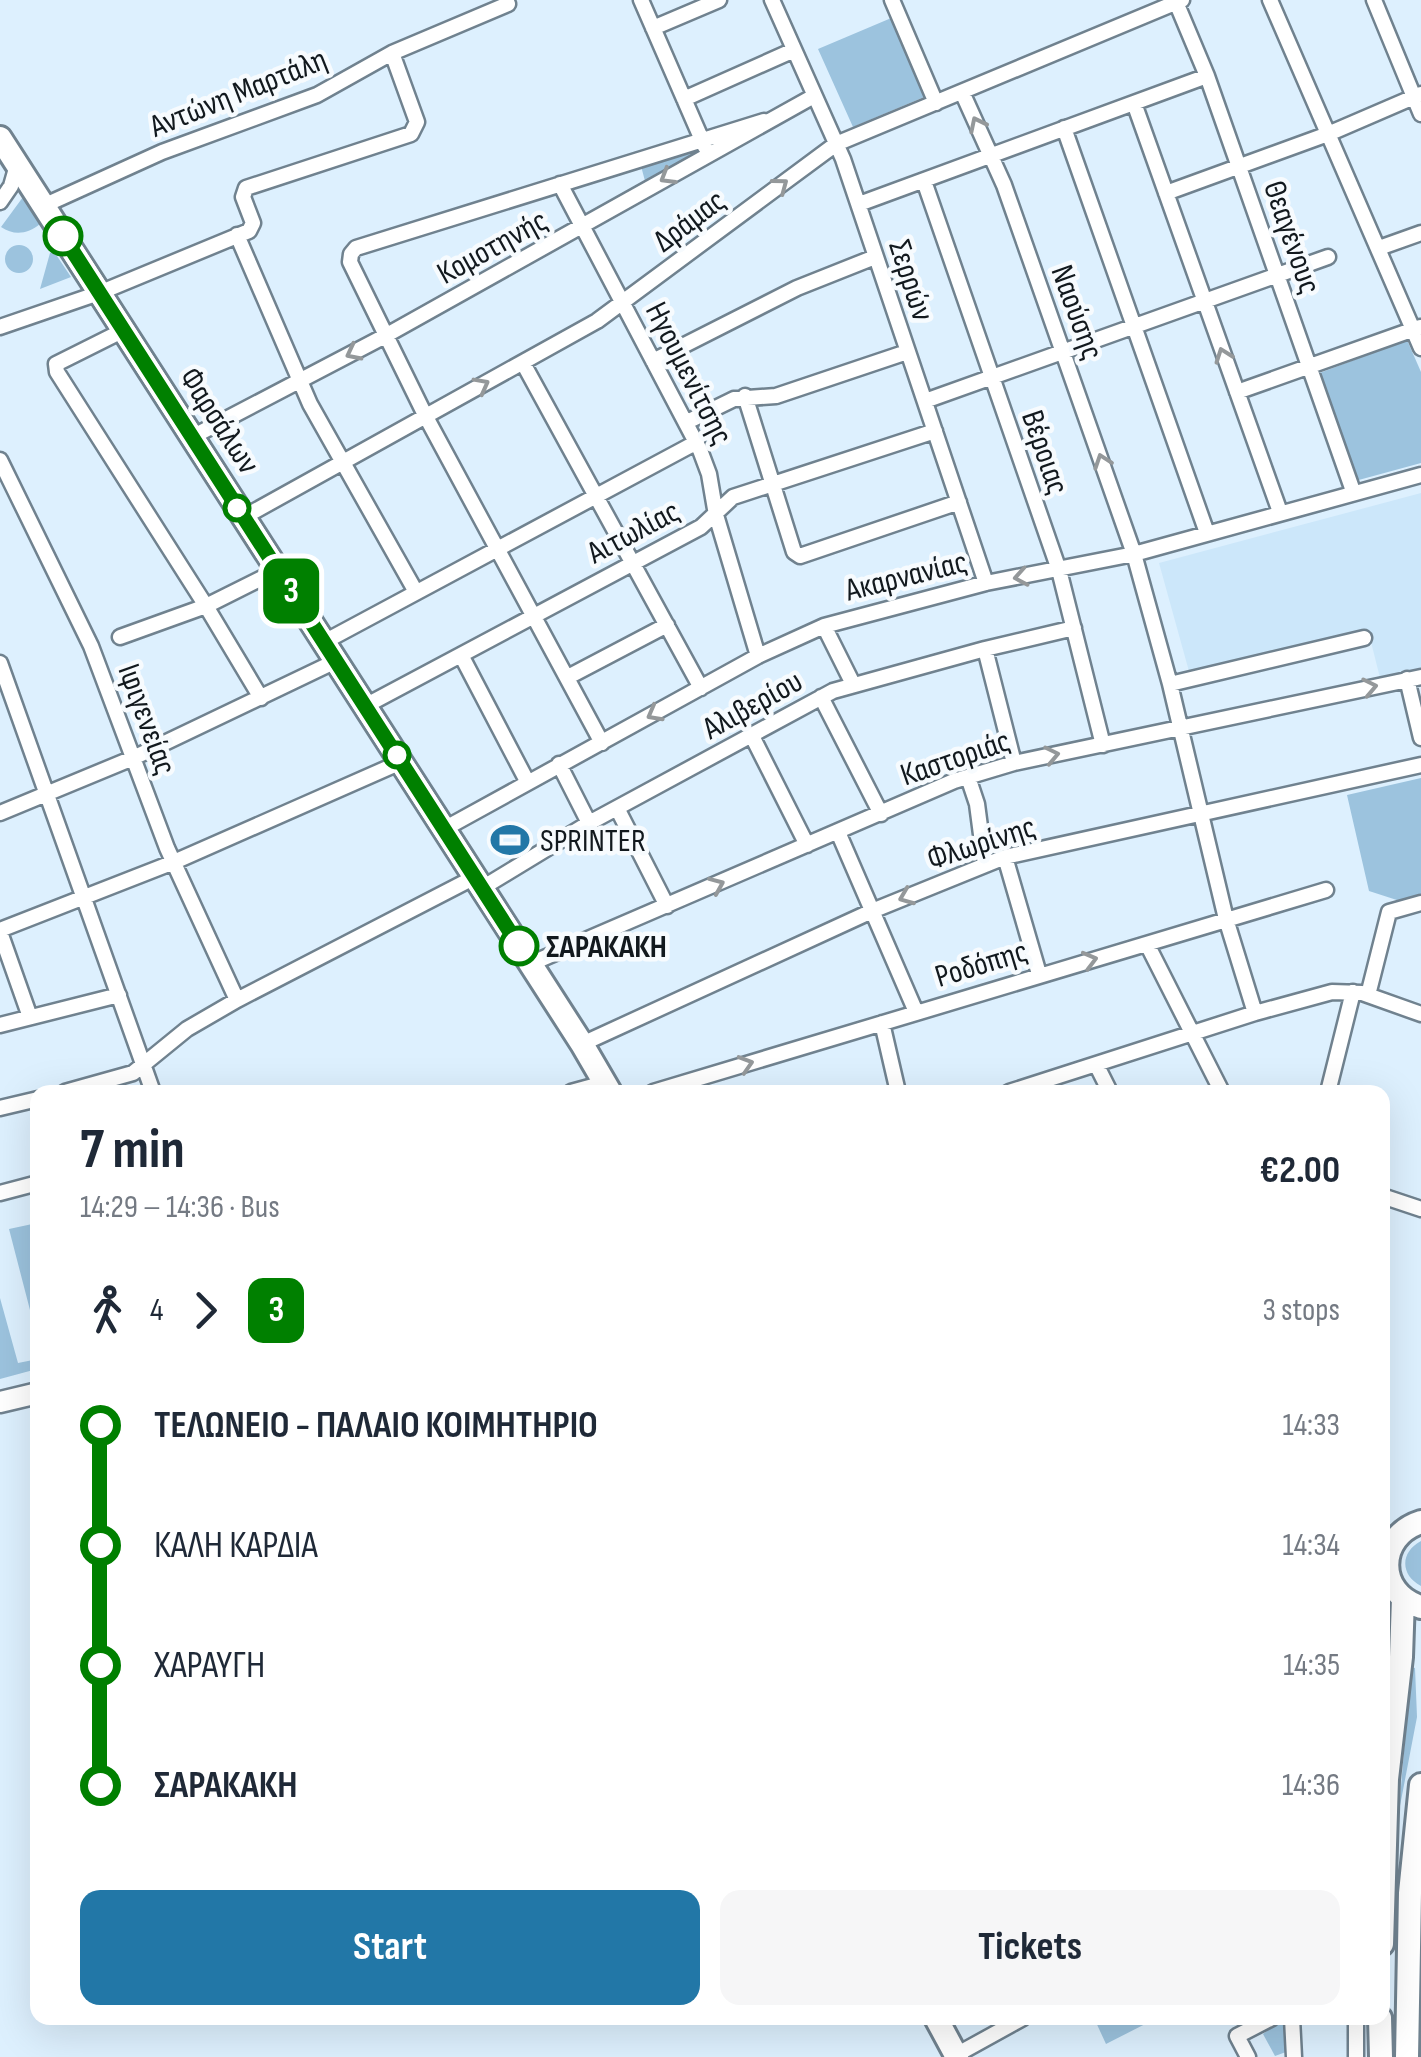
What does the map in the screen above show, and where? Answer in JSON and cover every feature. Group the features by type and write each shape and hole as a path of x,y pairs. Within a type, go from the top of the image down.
{"main road":[{"name":"Φαρσάλων","path":"0,138 9,173 44,206 605,1085"},
{"path":"1390,1544 1418,1520"},
{"path":"1390,1754 1399,1679 1399,1594"},
{"path":"1407,2057 1410,1893 1421,1785"},
{"path":"940,2025 956,2056"},
{"path":"1380,2025 1381,2057"}],"street":[{"path":"602,743 425,415 350,262 356,248 560,184 704,146 641,0"},
{"path":"654,28 719,0"},
{"name":"Σερρών","path":"772,0 859,204 986,583"},
{"path":"1134,0 1142,17"},
{"path":"1270,0 1417,329 1421,348"},
{"path":"1374,0 1418,96 1421,114"},
{"path":"896,1 936,103"},
{"name":"Δράμας","path":"244,517 623,304 836,144 1179,1"},
{"name":"Θεαγένους","path":"1179,1 1353,491"},
{"name":"Αντώνη Μαρτάλη","path":"44,206 162,152 317,95 392,53 508,4"},
{"path":"684,99 794,50"},
{"path":"0,327 100,292 249,230 253,223 243,196 246,188 411,134 417,122 392,53"},
{"path":"859,204 1207,76"},
{"name":"Ναούσης","path":"962,92 992,156 1134,554 1170,684 1226,919 1255,1012"},
{"name":"Κομοτηνής","path":"192,437 386,336 584,226 704,146 814,96"},
{"path":"1166,193 1328,134 1418,96"},
{"path":"1134,102 1280,512"},
{"path":"1064,128 1207,533"},
{"path":"0,202 9,173"},
{"name":"Βέροιας","path":"924,182 1059,570 1103,745"},
{"name":"Ηγουμενίτσης","path":"560,184 697,442 758,656"},
{"path":"1379,248 1421,233"},
{"path":"238,235 300,380 416,592"},
{"path":"925,402 1328,256"},
{"path":"653,360 797,288 875,257"},
{"path":"1237,392 1417,329"},
{"path":"124,330 56,364 56,372 261,698"},
{"path":"687,422 745,396 776,396 907,352"},
{"path":"523,363 700,688"},
{"path":"745,396 794,552 800,556 959,502"},
{"name":"Αιτωλίας","path":"365,706 701,526 734,498 935,431"},
{"path":"0,813 133,758 261,698 416,592 697,442"},
{"name":"Ιφιγενείας","path":"0,460 91,646 174,862 237,1000"},
{"name":"Ακαρνανίας","path":"444,829 758,656 824,626 986,583 1134,554 1421,475"},
{"path":"120,637 206,606 278,570"},
{"path":"568,677 667,625"},
{"path":"824,626 853,684"},
{"name":"Αλιβερίου","path":"92,1085 134,1074 187,1029 237,1000 478,882 821,697 853,684 1074,628"},
{"path":"1170,684 1364,638"},
{"path":"985,649 1014,763"},
{"path":"461,655 527,782"},
{"path":"0,663 151,1085"},
{"path":"1414,678 1421,738"},
{"name":"Καστοριάς","path":"530,964 968,777 1014,763 1414,678"},
{"path":"821,697 881,814"},
{"path":"752,736 807,845"},
{"path":"30,1017 0,931 174,862 401,762"},
{"path":"558,764 589,823"},
{"name":"Φλωρίνης","path":"582,1044 872,911 1005,857 1421,765"},
{"path":"968,777 985,864"},
{"path":"617,808 667,906"},
{"path":"838,832 916,1012"},
{"path":"1005,857 1038,974"},
{"name":"Ροδόπης","path":"675,1085 1326,890"},
{"path":"1330,1085 1389,912 1421,903"},
{"path":"1148,944 1218,1085"},
{"path":"1033,1085 1255,1012 1332,992 1360,993 1421,1014"},
{"path":"0,1025 119,995"},
{"path":"882,1023 896,1085"},
{"path":"1097,1066 1106,1085"},
{"path":"0,1108 30,1101"},
{"path":"0,1192 30,1185"},
{"path":"1390,1199 1421,1209"},
{"path":"0,1402 30,1395"},
{"path":"1390,1692 1399,1679"},
{"path":"1406,2010 1418,2057"},
{"path":"956,2056 1011,2025"},
{"path":"1248,2057 1237,2036 1258,2025"},
{"path":"1292,2025 1294,2057"},
{"path":"1356,2025 1356,2057"}],"shaded area":[{"path":"896,16 929,95 853,127 818,49"},
{"path":"695,148 696,154 645,181 641,166"},
{"path":"23,197 40,224 21,233 1,227"},
{"path":"19,245 29,249 33,259 29,269 19,273 9,269 5,259 9,249"},
{"path":"53,250 71,277 40,289 50,253"},
{"path":"1407,340 1421,372 1421,463 1355,481 1317,374"},
{"path":"1421,493 1421,669 1380,678 1368,630 1190,675 1159,563"},
{"path":"1421,778 1421,896 1403,902 1369,891 1347,795"},
{"path":"30,1225 30,1310 9,1229"},
{"path":"0,1298 18,1363 30,1361 30,1371 0,1379"},
{"path":"1421,1541 1421,1586 1409,1576 1405,1564 1409,1551"},
{"path":"1411,1667 1415,1668 1417,1717 1399,1811"},
{"path":"1097,2025 1143,2025 1106,2044"},
{"path":"1275,2025 1286,2025 1286,2052 1275,2056 1263,2034"}],"bus line":[{"name":"3","path":"63,236 519,946"}],"place":[{"name":"SPRINTER","path":"510,840"},
{"name":"ΣΑΡΑΚΑΚΗ","path":"519,946"}]}
